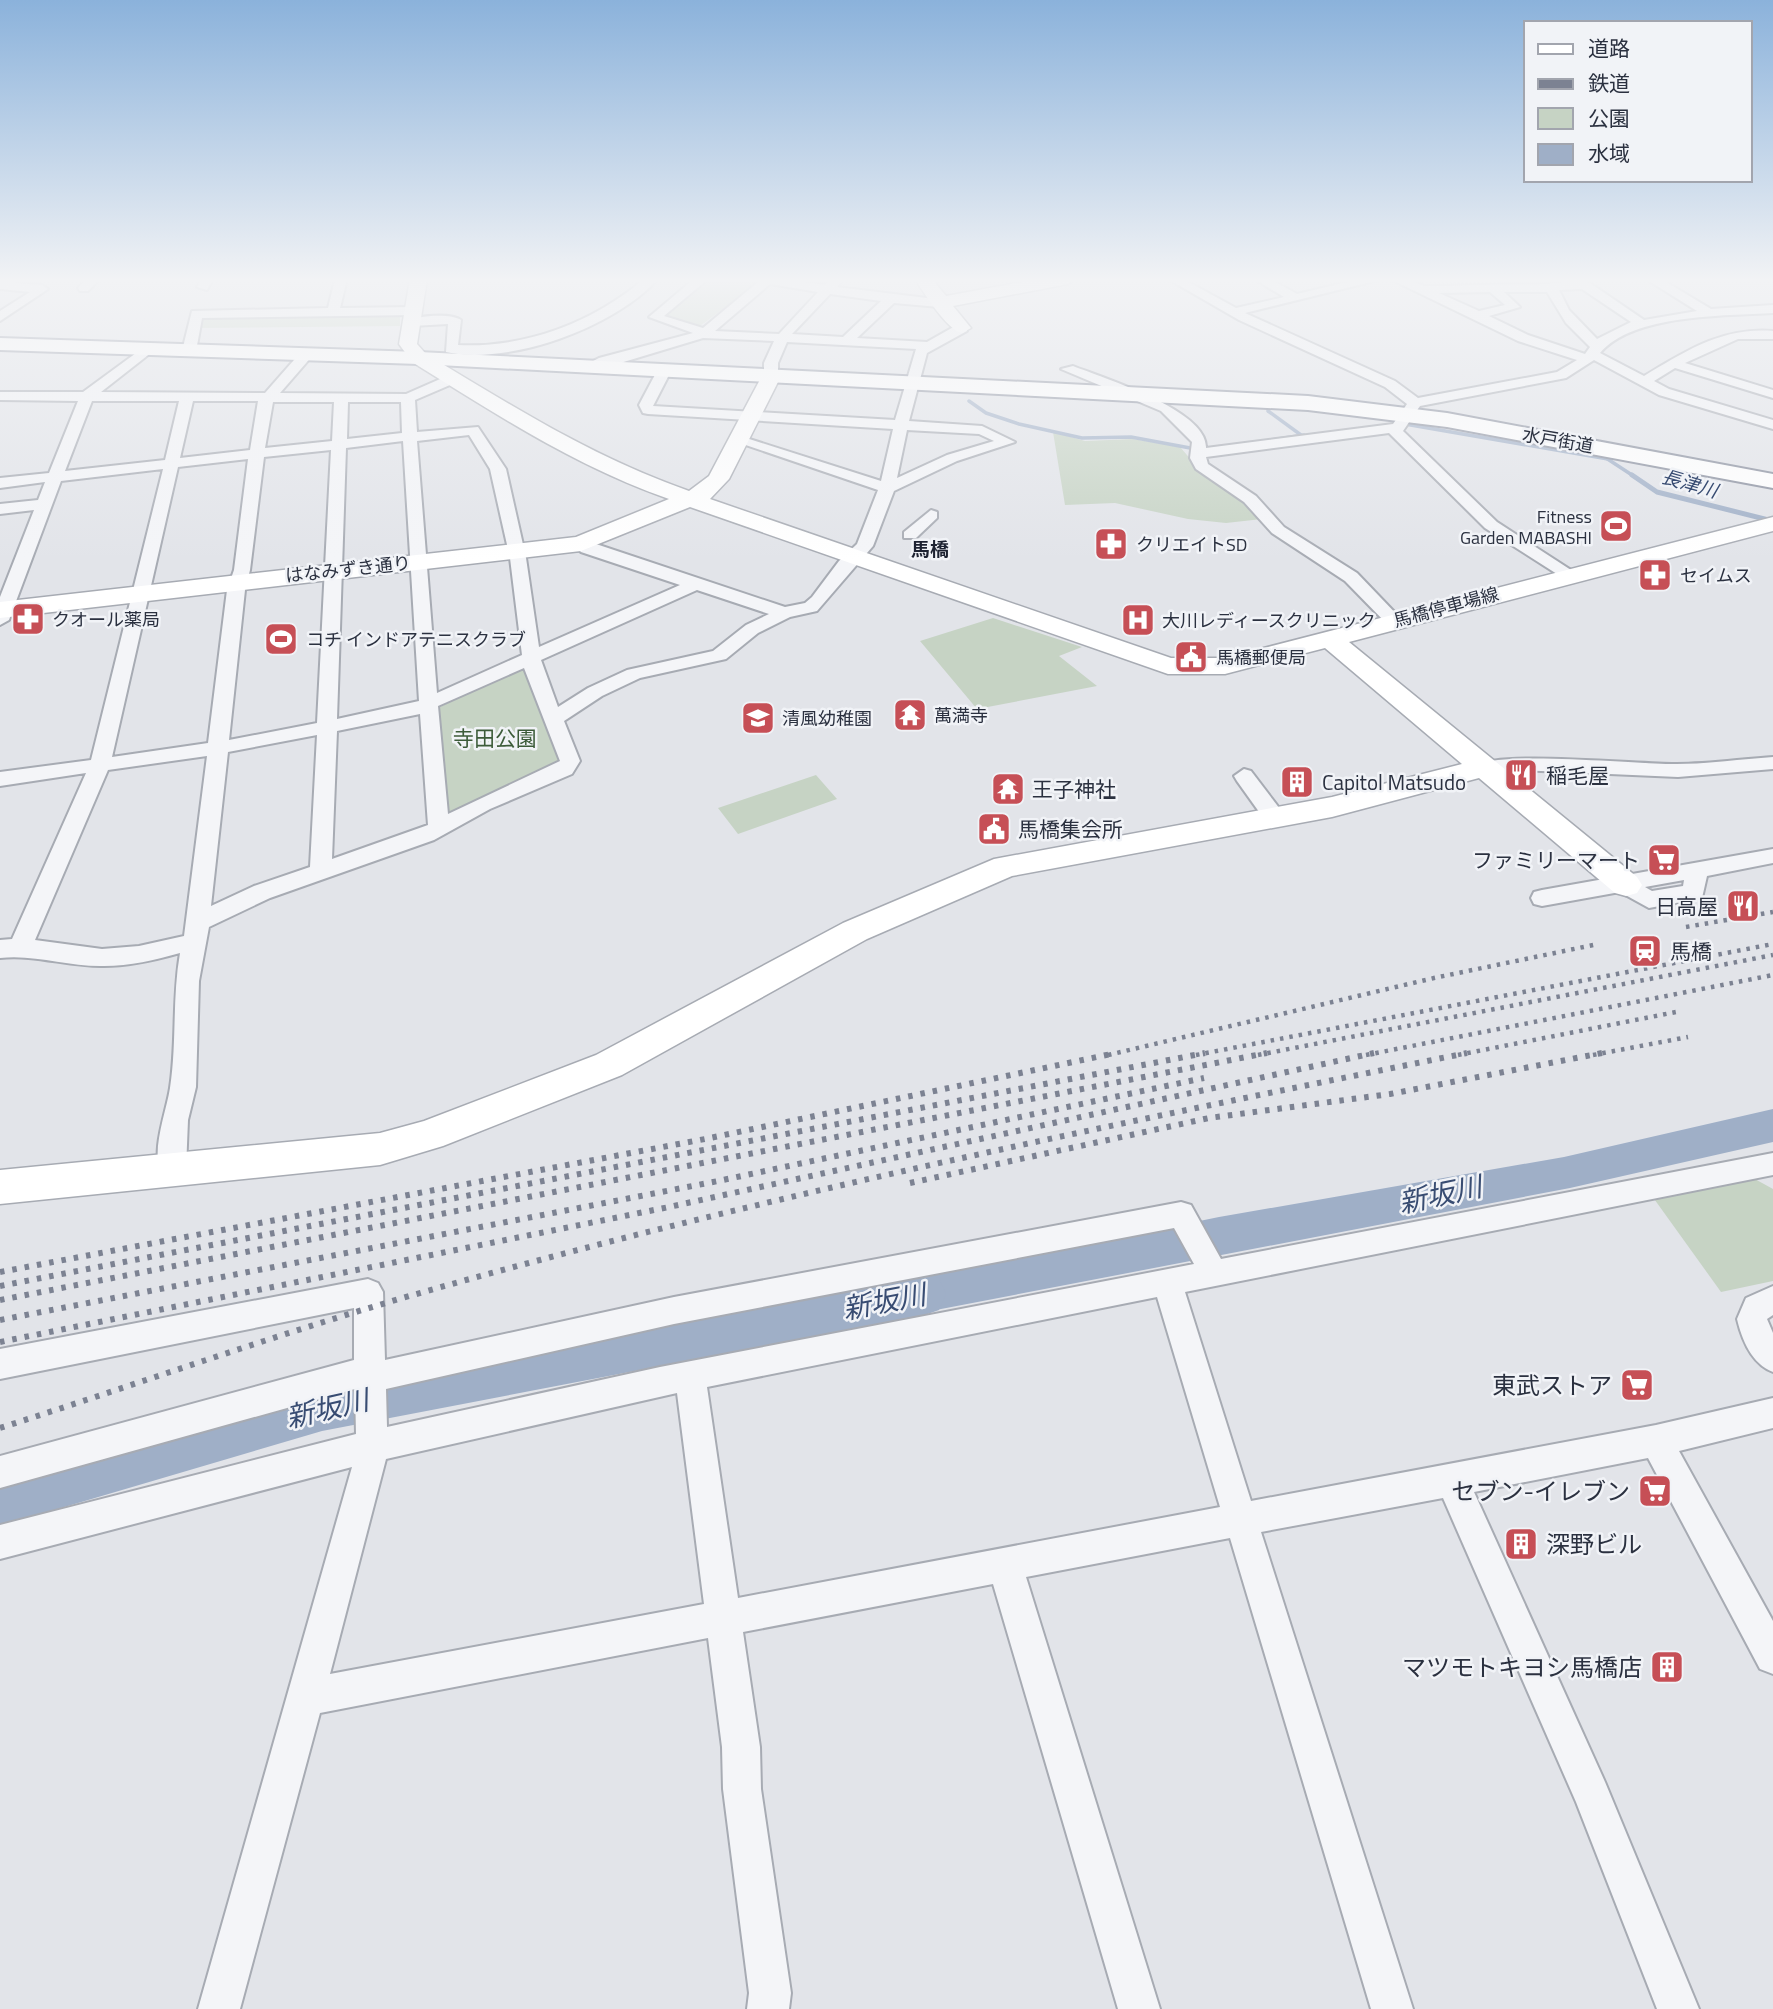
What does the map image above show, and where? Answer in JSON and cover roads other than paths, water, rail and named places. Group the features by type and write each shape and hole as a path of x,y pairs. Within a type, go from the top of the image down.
{"highway":[{"name":"水戸街道","path":"702,373 1308,403 1773,481"}],"street":[{"path":"1,613 86,397 117,373"},
{"path":"172,1169 176,1120 183,1087 187,981 197,931 217,748 263,404 290,373"},
{"name":"馬橋停車場線","path":"441,373 587,458 689,500 1168,666 1225,666 1568,576 1769,529"},
{"path":"663,373 646,405 648,410 982,430 1008,442 953,458 887,488 738,440"},
{"path":"553,719 595,692 634,674 719,655 752,629 785,613 811,607 866,546 887,488 914,373"},
{"path":"1077,373 1176,415 1199,451 1201,466 1251,499 1278,530 1319,561 1351,577 1394,621"},
{"path":"1366,373 1390,384 1403,418"},
{"path":"1199,451 1403,418 1568,373"},
{"path":"1626,373 1643,382 1703,405 1773,425"},
{"path":"1643,382 1659,373"},
{"path":"1704,373 1773,394"},
{"name":"はなみずき通り","path":"1,613 240,580 581,544 702,494 718,479 771,376"},
{"path":"0,396 408,398 452,380"},
{"path":"0,483 56,477 171,464 257,454 339,445 411,436 473,430 498,469 517,552 533,667 569,766 439,828 262,892 197,931 139,955 102,958 10,948 100,764 142,592 171,464 187,398"},
{"path":"321,871 341,398"},
{"path":"408,398 417,562 439,828"},
{"path":"1403,418 1395,432 1403,441 1491,525 1568,576"},
{"path":"0,509 46,504"},
{"path":"910,535 931,514"},
{"path":"581,544 785,613"},
{"path":"0,779 217,748 429,705 696,584"},
{"path":"1330,639 1626,885 1649,900 1695,892 1696,872 1773,856"},
{"path":"0,1187 380,1149 429,1135 609,1065 855,930 978,877 1029,862 1332,807 1486,767 1519,764 1678,771 1773,763"},
{"path":"1244,776 1275,818"},
{"path":"1542,898 1626,885"},
{"path":"0,1542 372,1440 1773,1164"},
{"path":"0,1472 371,1374 533,1338 770,1289 1181,1214 1214,1273"},
{"path":"1167,1282 1392,2009"},
{"path":"0,1364 368,1292 372,1440 306,1697 219,2009"},
{"path":"1773,1300 1757,1308 1752,1319 1756,1334 1773,1358"},
{"path":"690,1377 741,1747 743,1802 770,1993 768,2009"},
{"path":"306,1697 1656,1441 1773,1413"},
{"path":"1656,1441 1773,1656"},
{"path":"1452,1479 1592,1795 1678,2009"},
{"path":"1004,1563 1139,2009"}],"water":[{"path":"1773,1109 1773,1142 1570,1188 868,1323 866,1289 1219,1217 1564,1157"}],"waterway":[{"path":"969,401 986,413 1019,424 1082,438 1131,437 1201,450"},
{"path":"1268,411 1301,435"},
{"path":"1399,423 1607,459"},
{"path":"1271,440 1304,435"},
{"name":"長津川","path":"1607,459 1633,476"},
{"name":"長津川","path":"1633,476 1657,492 1773,521"},
{"name":"新坂川","path":"0,1499 322,1406 922,1294"}],"railway":[{"path":"1686,927 1773,912"},
{"path":"1108,1055 1434,978 1598,944"},
{"path":"1196,1055 1773,944"},
{"path":"1258,1055 1773,955"},
{"path":"1366,1055 1773,975"},
{"path":"1458,1055 1676,1012"},
{"path":"1593,1055 1688,1037"},
{"path":"0,1272 705,1139 1116,1053"},
{"path":"0,1286 1205,1053"},
{"path":"0,1300 1267,1053"},
{"path":"0,1342 669,1207 1374,1053"},
{"path":"0,1428 361,1310 674,1225 937,1163 1467,1053"},
{"path":"910,1183 1209,1118 1390,1094 1602,1053"},
{"path":"0,1320 718,1181 1204,1078"}],"place":[{"name":"Fitness Garden MABASHI","path":"1616,526"},
{"name":"クリエイトSD","path":"1111,544"},
{"name":"セイムス","path":"1655,575"},
{"name":"クオール薬局","path":"28,619"},
{"name":"大川レディースクリニック","path":"1138,620"},
{"name":"コチ インドアテニスクラブ","path":"281,639"},
{"name":"馬橋郵便局","path":"1191,657"},
{"name":"萬満寺","path":"910,715"},
{"name":"清風幼稚園","path":"758,718"},
{"name":"稲毛屋","path":"1521,775"},
{"name":"Capitol Matsudo","path":"1297,782"},
{"name":"王子神社","path":"1008,789"},
{"name":"馬橋集会所","path":"994,829"},
{"name":"ファミリーマート","path":"1664,860"},
{"name":"日高屋","path":"1743,906"},
{"name":"馬橋","path":"1645,951"},
{"name":"東武ストア","path":"1637,1385"},
{"name":"セブン-イレブン","path":"1655,1491"},
{"name":"深野ビル","path":"1521,1544"},
{"name":"マツモトキヨシ馬橋店","path":"1667,1667"}],"district":[{"name":"馬橋","path":"930,548"}],"park label":[{"name":"寺田公園","path":"495,738"}]}
